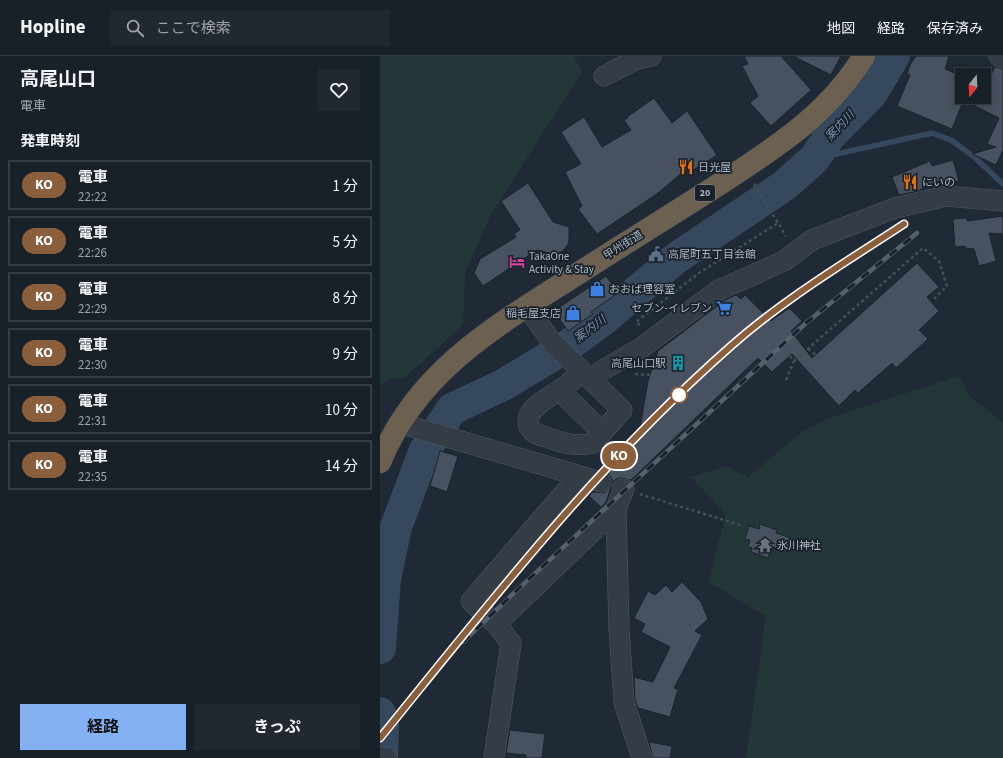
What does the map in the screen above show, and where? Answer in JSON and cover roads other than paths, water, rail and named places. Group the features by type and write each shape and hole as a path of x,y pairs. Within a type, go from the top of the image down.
{"highway":[{"name":"甲州街道","path":"380,462 408,426 433,379 469,346 774,148 824,108 845,86 864,56"}],"street":[{"path":"604,76 637,59 651,56"},
{"path":"999,56 1003,58"},
{"path":"601,371 641,348 719,290 784,261 812,240 895,208 946,196 1003,201"},
{"path":"527,307 552,342 622,410 593,443 572,445 536,435 530,428 527,421 529,413 540,403 559,390 579,369"},
{"path":"559,390 602,432"},
{"path":"408,426 601,482"},
{"path":"494,758 511,642 496,624 471,601 579,476"},
{"path":"623,489 616,509 619,630 624,702 642,758"},
{"path":"496,624 616,509"},
{"path":"380,757 387,758"}],"waterway":[{"name":"案内川","path":"380,648 385,579 396,527 425,450 452,409 503,385 566,347 604,319 675,259 785,185 814,159 829,137 872,93 894,56"},
{"path":"814,159 932,133 951,140 973,156 1003,184"},
{"name":"案内川","path":"380,713 383,723 382,758"}],"railway":[{"path":"380,738 548,534 636,437 683,391 751,329 794,297 904,223"},
{"path":"463,642 516,591 806,323 917,233"}],"train":[{"name":"KO","path":"380,738 505,583 585,492 653,418 732,345 786,302 904,224"}],"place":[{"name":"日光屋","path":"686,167"},
{"name":"にいの","path":"910,182"},
{"name":"高尾町五丁目会館","path":"656,254"},
{"name":"TakaOne Activity & Stay","path":"517,262"},
{"name":"おおば理容室","path":"597,289"},
{"name":"セブン-イレブン","path":"724,308"},
{"name":"稲毛屋支店","path":"573,313"},
{"name":"高尾山口駅","path":"678,363"},
{"name":"氷川神社","path":"765,545"}]}
